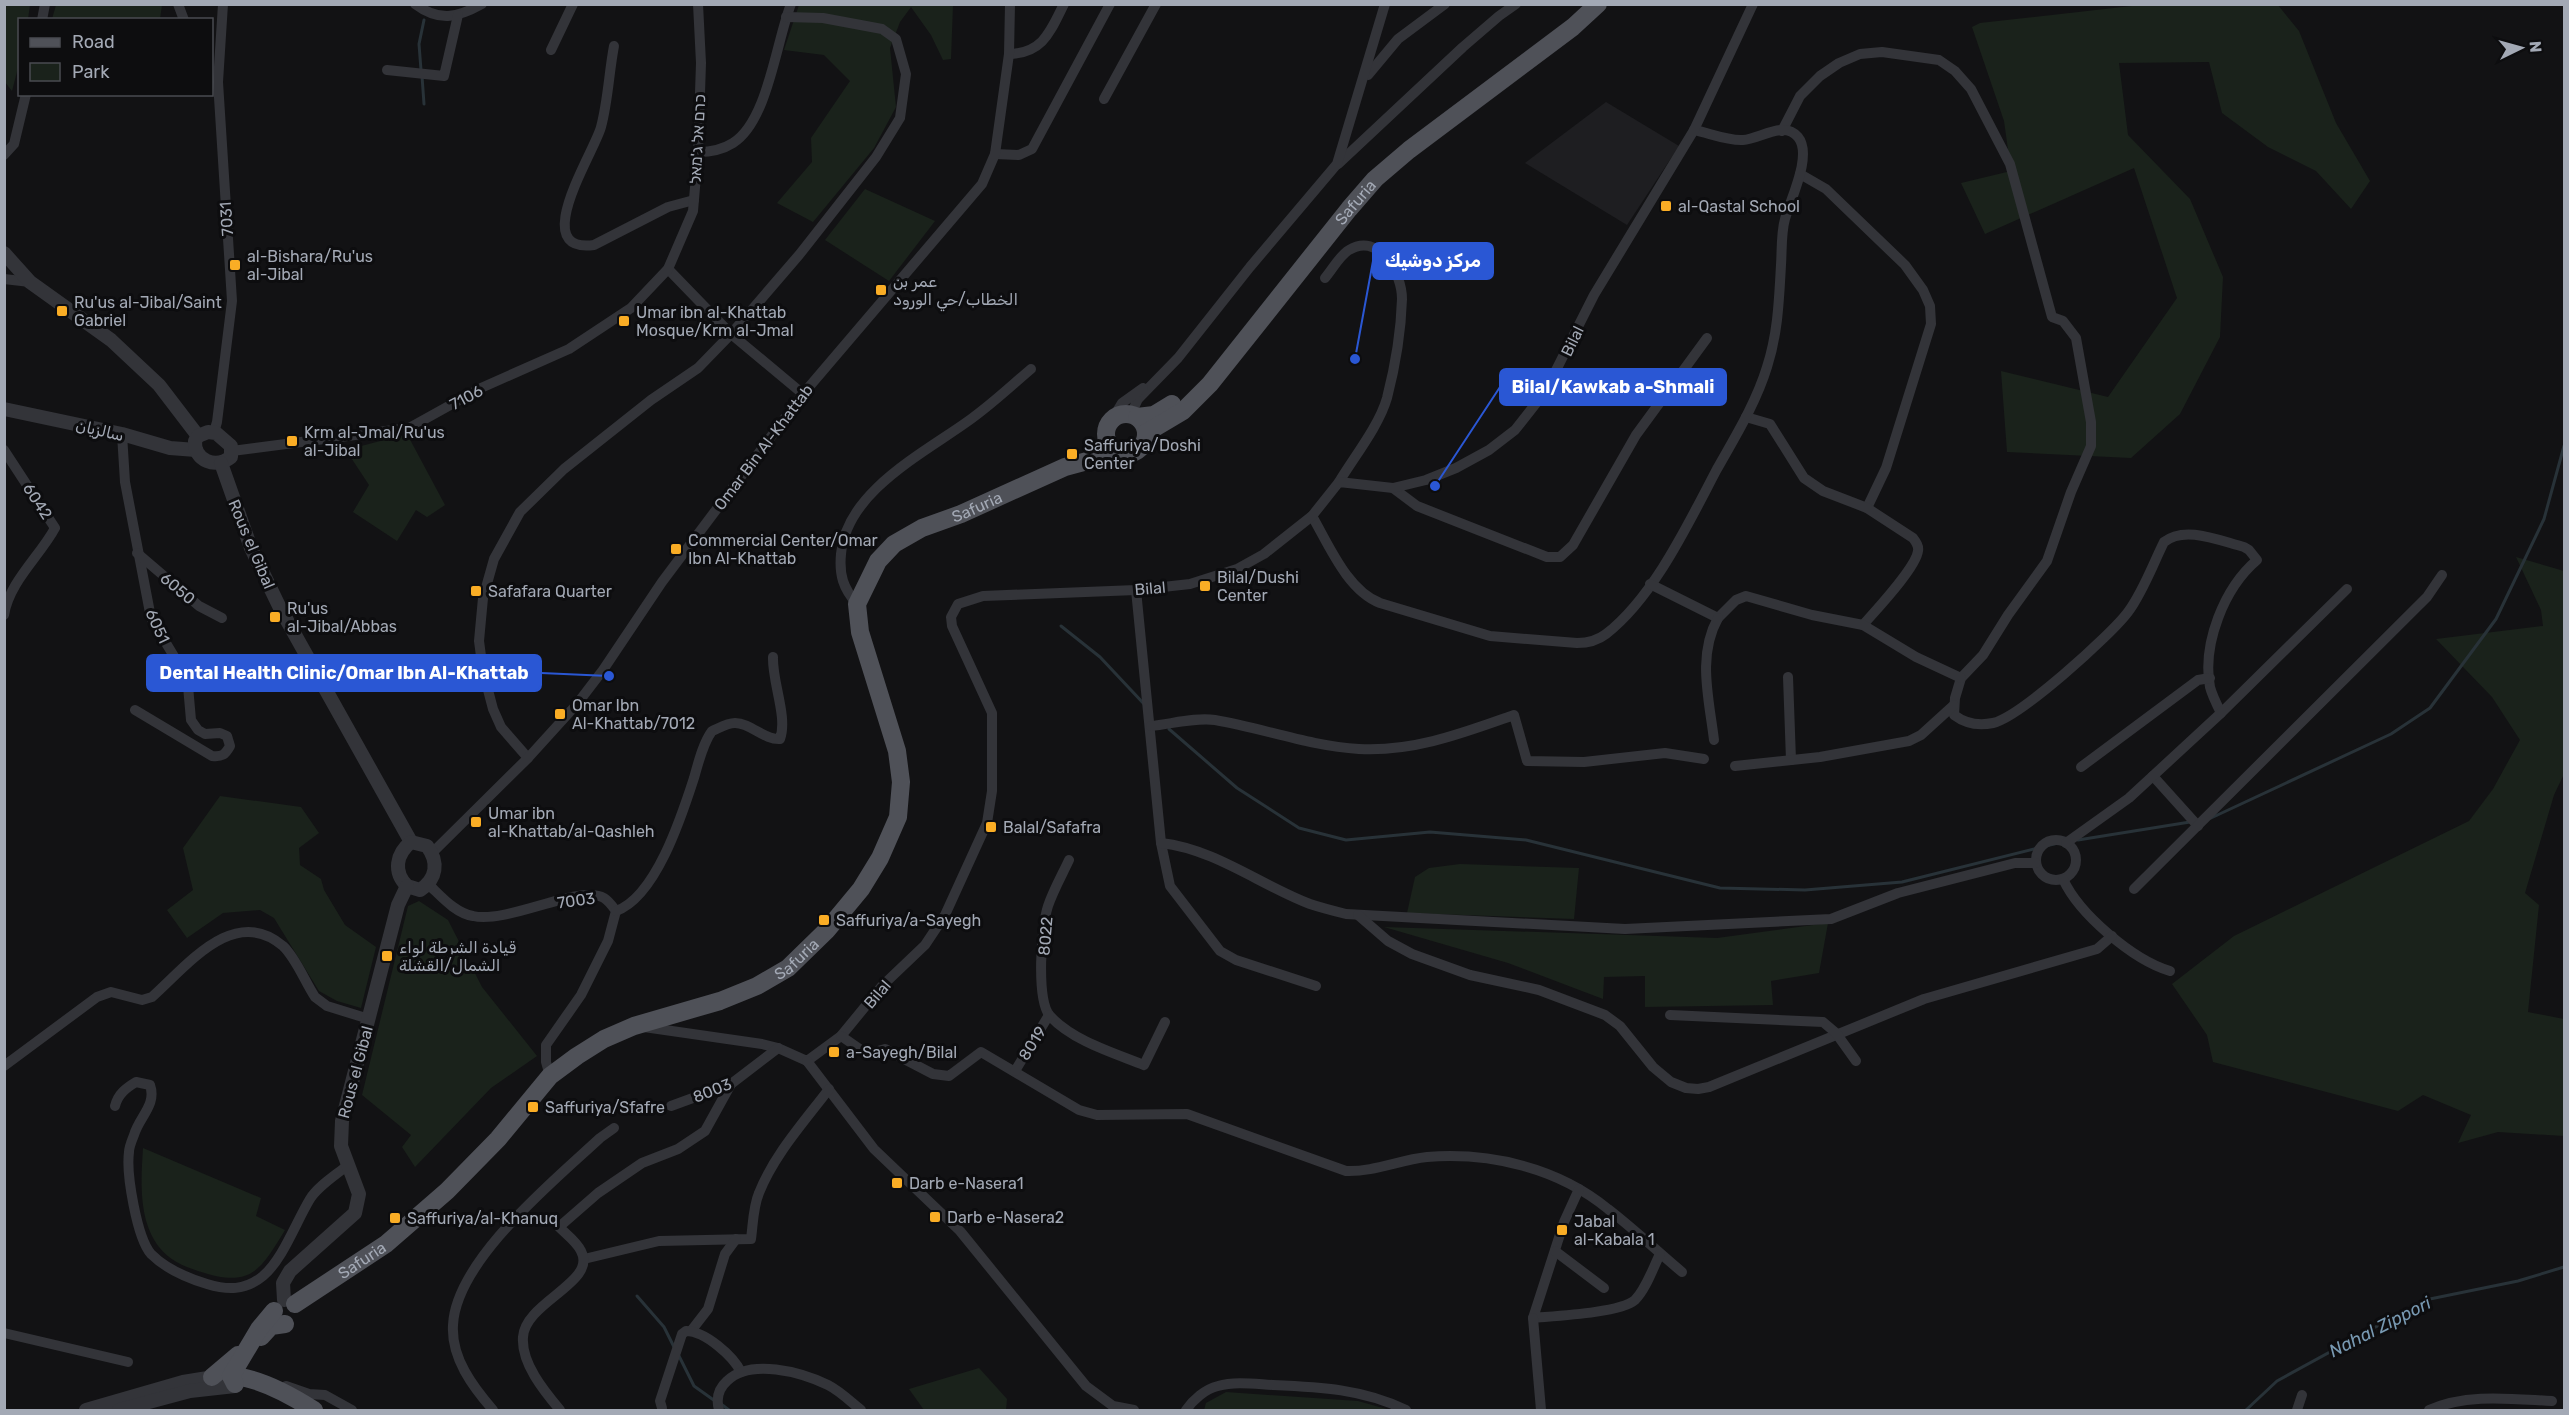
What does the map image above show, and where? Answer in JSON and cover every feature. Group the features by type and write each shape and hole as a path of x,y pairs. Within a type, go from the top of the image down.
{"main road":[{"name":"Safuria","path":"1132,420 1162,411 1177,401 1204,375 1341,200 1368,171 1401,142 1583,4"},
{"name":"Safuria","path":"1132,420 1183,411 1210,384 1348,208 1375,179 1409,150 1573,27 1598,4"},
{"path":"1132,420 1145,440 1137,451 1124,455 1117,453 1111,449 1105,436 1108,423 1132,420"},
{"name":"Safuria","path":"1065,467 1105,436"},
{"name":"Safuria","path":"235,1380 251,1346 284,1310 386,1244 447,1191 498,1139 550,1076 604,1039 634,1026 720,1001 757,986 788,968 826,930 861,889 880,858 898,817 901,782 897,751 860,632 857,604 878,561 894,544 922,528 961,514 1065,467 1117,453"},
{"path":"212,1377 251,1346"},
{"path":"251,1346 250,1369 262,1384"},
{"path":"235,1380 262,1384 314,1410"},
{"path":"235,1380 293,1410"}],"street":[{"name":"7031","path":"214,432 232,301 218,82 223,4"},
{"path":"415,4 426,12 446,17 458,15 482,4"},
{"path":"551,50 573,4"},
{"name":"כרם אל ג'מאל","path":"668,269 693,211 698,152 701,63 698,4"},
{"path":"698,152 716,151 734,143 747,131 760,105 791,4"},
{"name":"Omar Bin Al-Khattab","path":"432,853 528,759 577,704 603,670 662,582 803,393 982,184 995,154 1009,54 1010,4"},
{"path":"1009,54 1025,54 1039,46 1051,31 1064,4"},
{"path":"995,154 1019,156 1032,149 1110,4"},
{"path":"1104,99 1156,4"},
{"path":"1337,164 1385,4"},
{"path":"1364,80 1398,39 1444,4"},
{"path":"1132,420 1138,399 1178,358 1250,267 1337,164 1463,47 1516,4"},
{"name":"Bilal","path":"807,1061 841,1036 882,986 926,945 945,915 987,823 992,791 992,713 952,626 953,609 958,604 982,596 1136,590 1190,584 1237,569 1264,554 1312,516 1339,482 1394,489 1456,468 1489,450 1515,430 1545,392 1594,295 1694,130 1753,4"},
{"path":"387,70 444,76 458,15"},
{"path":"528,759 501,727 493,709 478,641 483,598 494,559 520,512 564,470 651,400 698,368 731,334 799,255 876,157 900,118 906,74 896,39 882,29 823,18 786,17"},
{"path":"614,46 601,128 566,209 564,226 567,237 586,246 594,245 668,207 694,200"},
{"path":"1782,131 1800,96 1820,76 1839,63 1860,54 1882,52 1939,60 1955,71 1971,88 2010,164 2052,317 2062,321 2076,338 2091,422 2091,446 2071,492 2047,561 2008,615 1983,655 1961,678 1954,705 1954,715 1963,722 1978,725 1995,723 2056,681 2128,612 2164,542 2171,537 2190,534 2244,547 2257,560 2238,578 2218,620 2212,642 2210,688 2221,713"},
{"path":"4,154 14,144 26,96"},
{"path":"1312,516 1347,574 1370,600 1490,636 1577,643 1591,642 1605,635 1626,615 1675,546 1746,417 1767,369 1778,326 1784,221 1800,174 1803,149 1796,134 1782,131 1742,140 1694,130"},
{"path":"1800,174 1826,189 1905,265 1923,290 1930,306 1931,324 1886,468 1868,508"},
{"path":"1325,278 1348,250 1365,245 1380,251 1394,266 1402,297 1395,365 1386,402 1339,482"},
{"path":"4,253 30,282 111,340 159,385 197,443 203,459 221,464 231,457 232,451 225,439 214,432 197,443"},
{"path":"668,269 731,334 803,393"},
{"name":"7106","path":"232,451 409,428 481,388 569,349 631,308 668,269"},
{"path":"4,279 30,282"},
{"path":"1394,489 1417,506 1548,557 1560,557 1572,545 1636,435 1707,338"},
{"path":"857,604 842,582 840,567 841,547 847,527 861,505 885,480 972,418 1031,369"},
{"path":"1132,420 1122,403 1151,384"},
{"name":"سالزيان","path":"4,409 122,434 170,448 197,443"},
{"path":"1746,417 1770,424 1804,478 1823,491 1868,508 1913,538 1918,550 1898,584 1863,625"},
{"name":"6051","path":"122,434 124,482 136,553 151,618 181,668 188,687 191,720 198,730 205,734 220,733 227,736 230,746 226,753 212,756 135,710"},
{"name":"6042","path":"4,450 55,528 23,573 5,607 4,615"},
{"name":"Rous el Gibal","path":"221,464 251,548 280,608 411,842"},
{"name":"6050","path":"136,553 199,606 222,618"},
{"path":"2134,889 2427,597 2442,575"},
{"path":"1650,584 1719,618"},
{"path":"2066,843 2129,798 2221,713 2347,589"},
{"path":"1136,590 1161,843 1170,886 1221,951 1236,960 1316,986"},
{"path":"1714,740 1705,655 1709,634 1719,618 1736,600 1746,596 1812,615 1863,625 1916,657 1961,678"},
{"path":"616,912 627,906 639,893 665,855 712,731 729,724 739,723 770,738 780,739 780,703 774,683 773,657"},
{"path":"1788,677 1791,760"},
{"path":"2081,767 2198,680 2210,678"},
{"path":"1735,766 1791,760 1909,741 1921,735 1954,705"},
{"path":"1151,726 1212,720 1313,743 1359,749 1408,747 1445,740 1514,715 1527,761 1584,762 1665,753 1704,759"},
{"path":"2153,776 2198,826"},
{"path":"2052,840 2066,843 2074,852 2073,871 2064,879 2056,880 2043,876 2036,863 2039,848 2052,840"},
{"path":"411,842 421,842 432,853 435,867 428,884 420,890 407,886 398,873 397,865 404,848 411,842"},
{"path":"1161,843 1179,845 1200,852 1310,904 1358,915 1624,929 1831,919 1898,893 2015,863 2036,863"},
{"name":"8022","path":"1049,1015 1042,981 1044,927 1047,907 1069,860"},
{"path":"2064,879 2084,910 2112,936 2156,966 2170,970"},
{"name":"7003","path":"428,884 450,905 472,916 504,916 576,897 594,896 603,897 616,912 608,941 580,995 546,1044 546,1062 550,1076"},
{"name":"Rous el Gibal","path":"284,1310 284,1283 290,1270 356,1213 359,1194 341,1146 342,1120 398,905 407,886"},
{"path":"1358,915 1388,941 1412,954 1470,975 1539,990 1605,1015 1620,1026 1653,1067 1671,1082 1686,1088 1698,1089 1709,1087 1836,1033 1924,999 2097,949 2112,936"},
{"path":"4,1066 97,997 111,992 142,1000 152,997 213,943 229,933 245,931 267,935 284,948 321,1003 369,1019"},
{"path":"1049,1015 1062,1026 1091,1043 1144,1065 1165,1022"},
{"name":"8019","path":"1015,1071 1049,1015"},
{"path":"1670,1015 1823,1022 1836,1033 1856,1061"},
{"path":"634,1026 778,1048 807,1061 874,1149 960,1231 1086,1386 1113,1408 1134,1410"},
{"path":"841,1036 867,1054 885,1049 933,1074 950,1076 981,1052 1079,1110 1097,1115 1187,1114 1346,1171 1364,1171 1426,1157 1474,1157 1517,1164 1552,1175 1579,1189 1608,1208 1682,1272"},
{"name":"8003","path":"671,1106 731,1084 778,1048"},
{"path":"115,1106 117,1099 126,1088 136,1082 145,1082 150,1085 153,1093 151,1103 134,1132 129,1153 140,1234 150,1252 163,1264 183,1276 206,1284 229,1289 243,1287 264,1275 273,1265 312,1196 348,1165"},
{"path":"560,1410 546,1393 531,1368 523,1340 524,1329 529,1318 580,1274 584,1259 581,1250 559,1227 598,1193 642,1163 678,1149 705,1131 731,1084"},
{"path":"584,1259 659,1241 751,1239 758,1196 766,1177 793,1135 829,1089"},
{"path":"493,1410 462,1368 455,1346 453,1324 462,1291 484,1256 510,1222 600,1138 614,1128"},
{"path":"1541,1410 1533,1318 1554,1251 1579,1189"},
{"path":"662,1408 660,1401 681,1334 691,1331 708,1309 725,1254 736,1239"},
{"path":"1554,1251 1604,1288"},
{"path":"1533,1318 1614,1309 1632,1302 1638,1296 1660,1254"},
{"path":"691,1331 730,1354 741,1372"},
{"path":"4,1333 128,1362"},
{"path":"718,1410 721,1387 732,1376 750,1369 800,1376 828,1386 861,1410"},
{"path":"86,1410 183,1382 212,1377 235,1380"},
{"path":"119,1410 235,1380"},
{"path":"262,1384 280,1383 309,1394 325,1395 352,1410"},
{"path":"1186,1410 1204,1392 1216,1386 1234,1383 1343,1389 1384,1399 1406,1410"},
{"path":"2297,1410 2302,1395"},
{"path":"2429,1410 2439,1406 2487,1398 2552,1401"}],"shaded area":[{"path":"1606,102 1679,146 1627,225 1525,163"}],"green space":[{"path":"5,4 30,5 28,18 18,18 18,68 12,91 5,82"},
{"path":"56,4 162,5 160,18 52,18"},
{"path":"2149,4 2278,5 2299,31 2336,123 2370,181 2351,209 2316,171 2268,147 2222,113 2209,62 2119,63 2128,135 2190,199 2223,277 2220,337 2180,414 2131,458 2007,452 2001,371 2108,397 2177,298 2134,168 1985,234 1961,183 2011,171 2004,121 1972,27 1980,23"},
{"path":"799,5 953,5 951,59 943,60 931,35 911,7 900,22 890,48 896,107 874,148 813,222 777,203 812,162 811,138 850,81 824,55 784,50"},
{"path":"865,189 935,221 889,281 825,240"},
{"path":"407,434 445,505 427,517 416,510 397,541 353,512 369,485 346,450"},
{"path":"2516,557 2564,571 2564,774 2554,795 2525,893 2539,905 2528,1012 2564,1019 2564,1136 2498,1132 2458,1143 2471,1115 2423,1095 2398,1111 2213,1062 2207,1035 2172,984 2234,936 2469,821 2493,789 2520,740 2492,697 2436,639 2543,626 2541,610"},
{"path":"220,796 301,807 319,833 299,848 300,865 321,879 324,890 345,925 376,947 361,1008 337,1001 319,991 274,918 260,910 223,913 187,938 167,910 193,890 183,848"},
{"path":"1460,864 1579,868 1574,919 1407,913 1415,877 1429,868"},
{"path":"419,901 448,920 482,987 537,1056 491,1088 415,1167 402,1147 411,1135 362,1095 408,906"},
{"path":"1828,923 1819,973 1771,981 1773,1005 1645,1007 1645,976 1604,977 1603,999 1508,963 1384,927 1717,938"},
{"path":"143,1148 261,1198 256,1216 285,1230 260,1266 242,1277 216,1276 182,1265 163,1252 152,1236 144,1212"},
{"path":"979,1368 1007,1399 1006,1410 924,1410 909,1389"},
{"path":"1226,1392 1358,1401 1390,1410 1204,1410 1206,1403"}],"waterway":[{"path":"421,70 419,44 424,20"},
{"path":"422,76 424,104"},
{"path":"2211,818 2391,734 2430,708 2496,619 2544,519 2564,446"},
{"path":"1061,626 1100,657 1145,705"},
{"path":"1169,729 1237,788 1299,828 1346,840 1430,832 1526,840 1720,888 1805,890 1902,882 2062,842"},
{"path":"2078,840 2190,822"},
{"name":"Nahal Zippori","path":"2246,1410 2277,1381 2425,1300 2518,1281 2564,1267"},
{"path":"637,1296 664,1327 674,1347"},
{"path":"679,1356 694,1386 715,1401"},
{"path":"721,1404 729,1410"}],"place":[{"name":"al-Qastal School","path":"1666,206"},
{"name":"al-Bishara/Ru'us al-Jibal","path":"235,265"},
{"name":"عمر بن الخطاب/حي الورود","path":"881,290"},
{"name":"Ru'us al-Jibal/Saint Gabriel","path":"62,311"},
{"name":"Umar ibn al-Khattab Mosque/Krm al-Jmal","path":"624,321"},
{"name":"مركز دوشيك","path":"1355,359"},
{"name":"Krm al-Jmal/Ru'us al-Jibal","path":"292,441"},
{"name":"Saffuriya/Doshi Center","path":"1072,454"},
{"name":"Bilal/Kawkab a-Shmali","path":"1435,486"},
{"name":"Commercial Center/Omar Ibn Al-Khattab","path":"676,549"},
{"name":"Bilal/Dushi Center","path":"1205,586"},
{"name":"Safafara Quarter","path":"476,591"},
{"name":"Ru'us al-Jibal/Abbas","path":"275,617"},
{"name":"Dental Health Clinic/Omar Ibn Al-Khattab","path":"609,676"},
{"name":"Omar Ibn Al-Khattab/7012","path":"560,714"},
{"name":"Umar ibn al-Khattab/al-Qashleh","path":"476,822"},
{"name":"Balal/Safafra","path":"991,827"},
{"name":"Saffuriya/a-Sayegh","path":"824,920"},
{"name":"قيادة الشرطة لواء الشمال/القشلة","path":"387,956"},
{"name":"a-Sayegh/Bilal","path":"834,1052"},
{"name":"Saffuriya/Sfafre","path":"533,1107"},
{"name":"Darb e-Nasera1","path":"897,1183"},
{"name":"Darb e-Nasera2","path":"935,1217"},
{"name":"Saffuriya/al-Khanuq","path":"395,1218"},
{"name":"Jabal al-Kabala 1","path":"1562,1230"}]}
